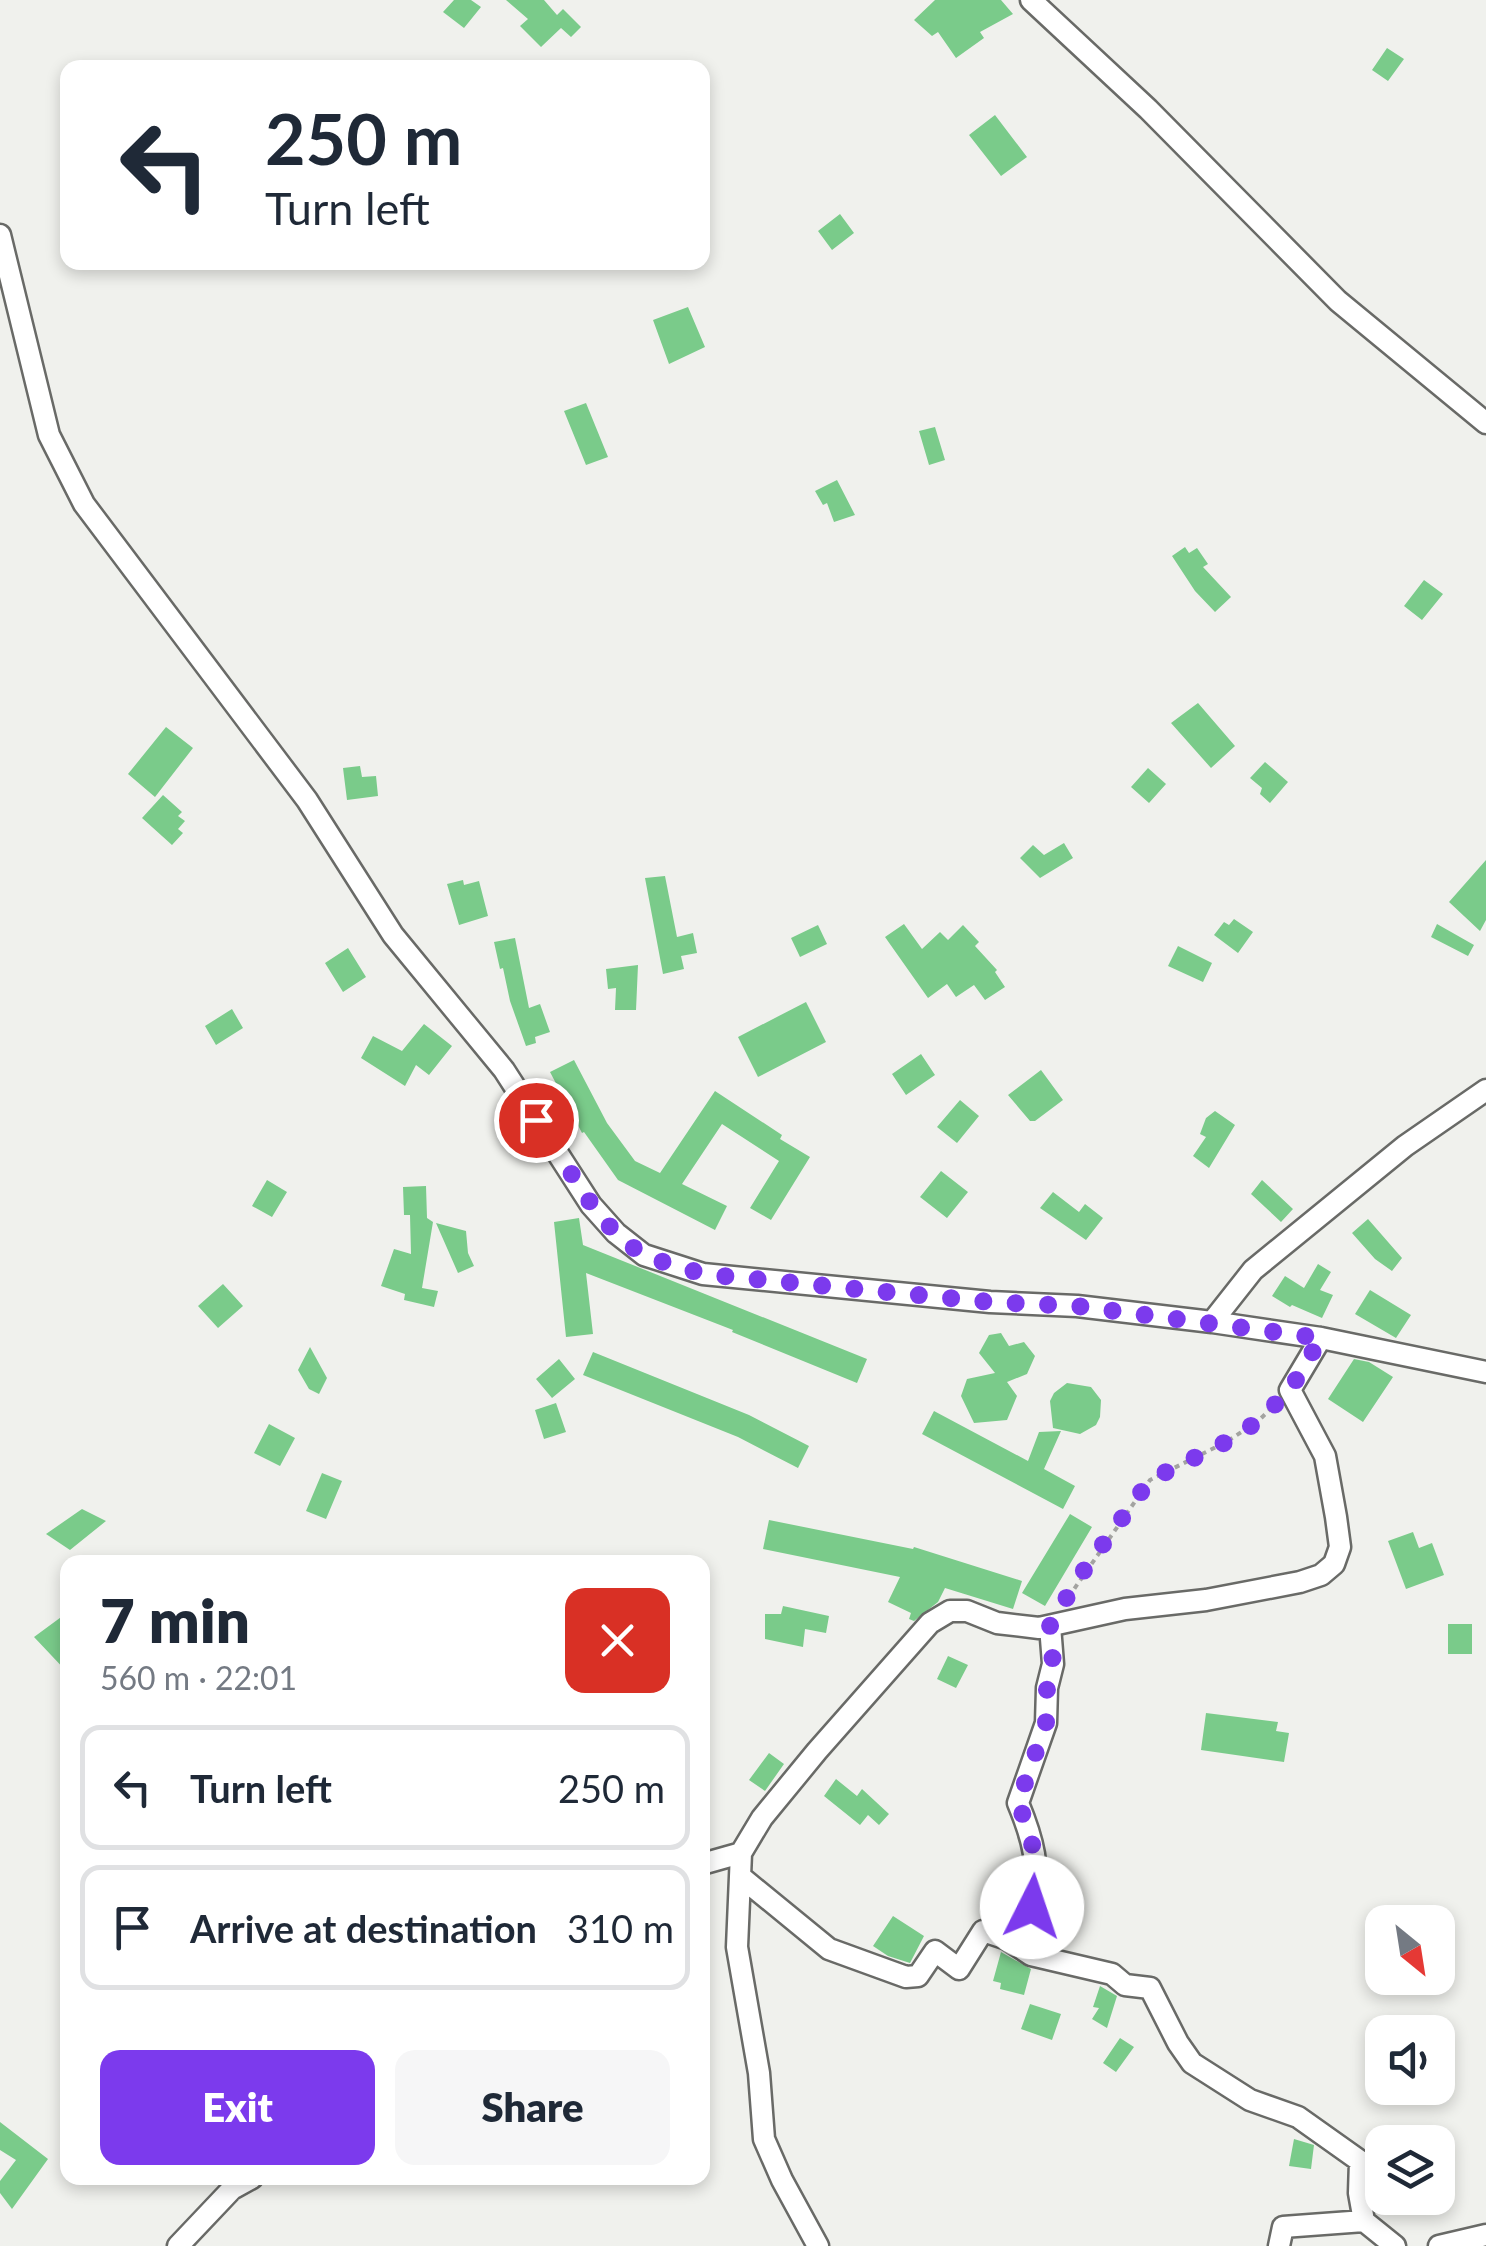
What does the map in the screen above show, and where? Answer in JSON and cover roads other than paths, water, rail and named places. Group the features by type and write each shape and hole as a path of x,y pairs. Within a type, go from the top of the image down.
{"street":[{"path":"1031,0 1148,109 1338,300 1486,423"},
{"path":"0,234 49,435 84,504 306,800 393,935 504,1070 592,1205 616,1234 644,1256 703,1274 990,1302 1077,1306 1212,1322 1321,1338 1486,1372"},
{"path":"1212,1322 1253,1270 1405,1146 1486,1090"},
{"path":"710,1861 740,1852 784,1791 930,1623 950,1611 967,1612 997,1623 1050,1626 1125,1609 1206,1600 1300,1582 1320,1575 1334,1564 1340,1547 1325,1456 1290,1390 1321,1338"},
{"path":"1007,1938 1018,1909 1032,1907 1038,1882 1034,1843 1018,1803 1046,1723 1047,1688 1053,1664 1050,1626"},
{"path":"740,1852 737,1946 758,2073 764,2138 818,2246"},
{"path":"741,1877 828,1949 906,1977 918,1976 935,1951 959,1969 983,1930 1007,1938 1031,1955 1112,1974 1125,1984 1150,1988 1192,2063 1250,2100 1298,2116 1360,2162 1359,2194 1364,2220 1395,2246"},
{"path":"178,2246 239,2185"},
{"path":"1279,2246 1283,2227 1364,2220"},
{"path":"1439,2246 1486,2235"}]}
